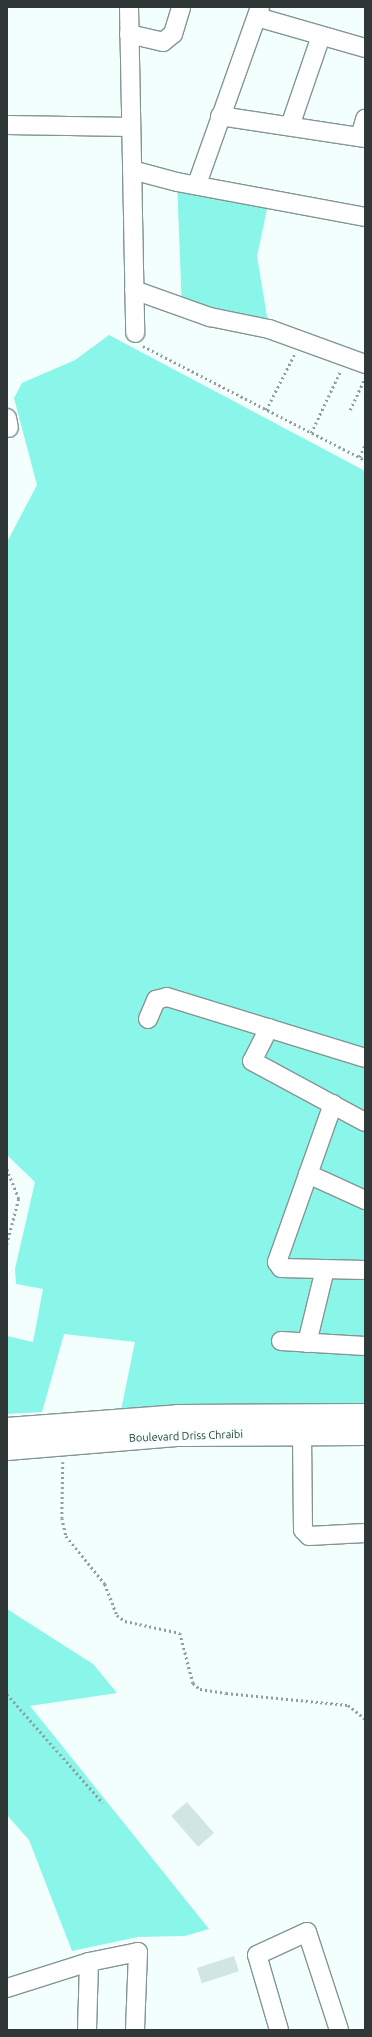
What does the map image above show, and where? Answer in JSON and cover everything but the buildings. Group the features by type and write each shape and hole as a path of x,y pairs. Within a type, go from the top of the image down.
{"main road":[{"name":"Boulevard Driss Chraibi","path":"7,1430 135,1428 365,1415"},
{"name":"Boulevard Driss Chraibi","path":"178,1425 302,1434 365,1434"},
{"name":"Boulevard Driss Chraibi","path":"7,1449 62,1444 135,1428"}],"street":[{"path":"129,7 134,290 140,341"},
{"path":"130,34 163,42 173,34 182,7"},
{"path":"197,184 258,12 321,36 365,48"},
{"path":"290,126 321,36"},
{"path":"220,116 362,138 365,119"},
{"path":"7,125 131,126"},
{"path":"132,170 365,217"},
{"path":"134,290 182,309 269,329 365,364"},
{"path":"148,1019 151,1006 167,997 365,1058"},
{"path":"269,1028 252,1061 365,1122"},
{"path":"333,1104 277,1262 281,1268 365,1270"},
{"path":"308,1174 365,1200"},
{"path":"307,1343 325,1269"},
{"path":"281,1341 365,1346"},
{"path":"302,1434 303,1530 309,1536 365,1533"},
{"path":"279,2030 257,1955 308,1932 339,2030"},
{"path":"7,1988 89,1962 138,1952 135,2030"},
{"path":"87,2030 89,1962"}],"path":[{"path":"140,341 266,410 365,460"},
{"path":"266,410 301,341"},
{"path":"311,433 347,358"},
{"path":"350,410 365,378"},
{"path":"359,457 365,445"},
{"path":"7,1169 19,1199 7,1244"},
{"path":"62,1444 63,1527 73,1546 105,1584 117,1615 125,1621 180,1633 191,1677 200,1689 348,1705 365,1719"},
{"path":"7,1694 103,1803"}],"shaded area":[{"path":"177,182 269,200 257,256 269,329 182,309"},
{"path":"109,335 365,471 365,1409 121,1410 135,1342 64,1334 42,1412 7,1414 7,1336 33,1342 43,1289 16,1284 15,1269 35,1182 7,1155 7,542 37,485 14,398 22,383 75,360"},
{"path":"7,1609 93,1664 117,1693 30,1706 209,1929 185,1936 138,1937 72,1951 29,1840 7,1815"}]}
